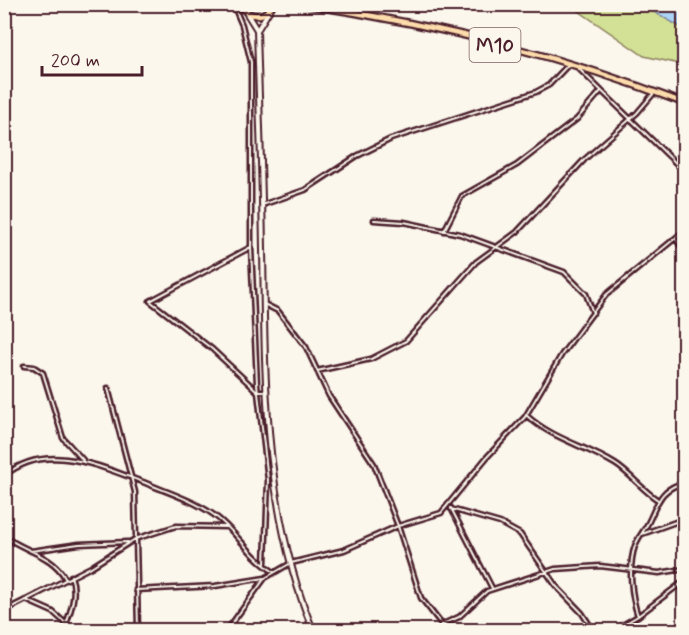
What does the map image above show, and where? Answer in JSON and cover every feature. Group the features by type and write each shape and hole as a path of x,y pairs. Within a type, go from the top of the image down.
{"main road":[{"path":"240,4 248,14 259,16 272,7 282,4"},
{"name":"M10","path":"301,4 399,20 577,67 655,92 684,104"}],"street":[{"path":"233,4 242,26 251,62 251,247 258,391 268,480 265,564"},
{"path":"257,30 272,7"},
{"path":"248,14 257,30 265,392 273,485 291,563 313,630"},
{"path":"262,205 305,190 357,156 391,139 536,92 549,85 568,65"},
{"path":"577,67 684,171"},
{"path":"444,231 462,196 517,165 577,119 601,91"},
{"path":"317,371 371,359 406,341 422,326 456,282 494,248 517,232 585,159 655,92"},
{"path":"374,220 404,222 460,234 564,272 586,294 593,313"},
{"path":"227,630 265,578 274,572 291,563 344,550 398,526 434,516 450,507 487,457 526,415 554,367 615,286 684,231"},
{"path":"675,238 684,251"},
{"path":"251,247 150,301 212,350 258,391 265,392"},
{"path":"263,304 271,306 285,319 306,347 329,396 374,464 398,526 421,598 446,630"},
{"path":"24,366 34,367 43,373 63,438 83,460"},
{"path":"108,388 132,478 138,630"},
{"path":"526,415 547,432 618,465 645,492 658,501"},
{"path":"4,480 6,475 26,462 55,458 83,460 199,506 228,526 274,572"},
{"path":"638,616 633,597 634,547 664,491 684,483"},
{"path":"450,507 510,527 520,534 546,572 582,613 593,630"},
{"path":"450,507 493,589"},
{"path":"641,535 684,519"},
{"path":"4,611 65,578 91,567 135,539 176,526 228,526"},
{"path":"4,536 57,566 65,578"},
{"path":"31,551 115,540 128,542"},
{"path":"441,625 459,617 482,594 565,567 587,566 659,573 684,569"},
{"path":"64,630 74,587 70,576"},
{"path":"136,590 215,586 265,578"},
{"path":"614,630 638,616 684,581"},
{"path":"26,600 46,608 73,630"}],"green space":[{"path":"570,5 642,5 684,29 684,65 644,56"}],"water":[{"path":"642,5 684,5 684,29"}]}
